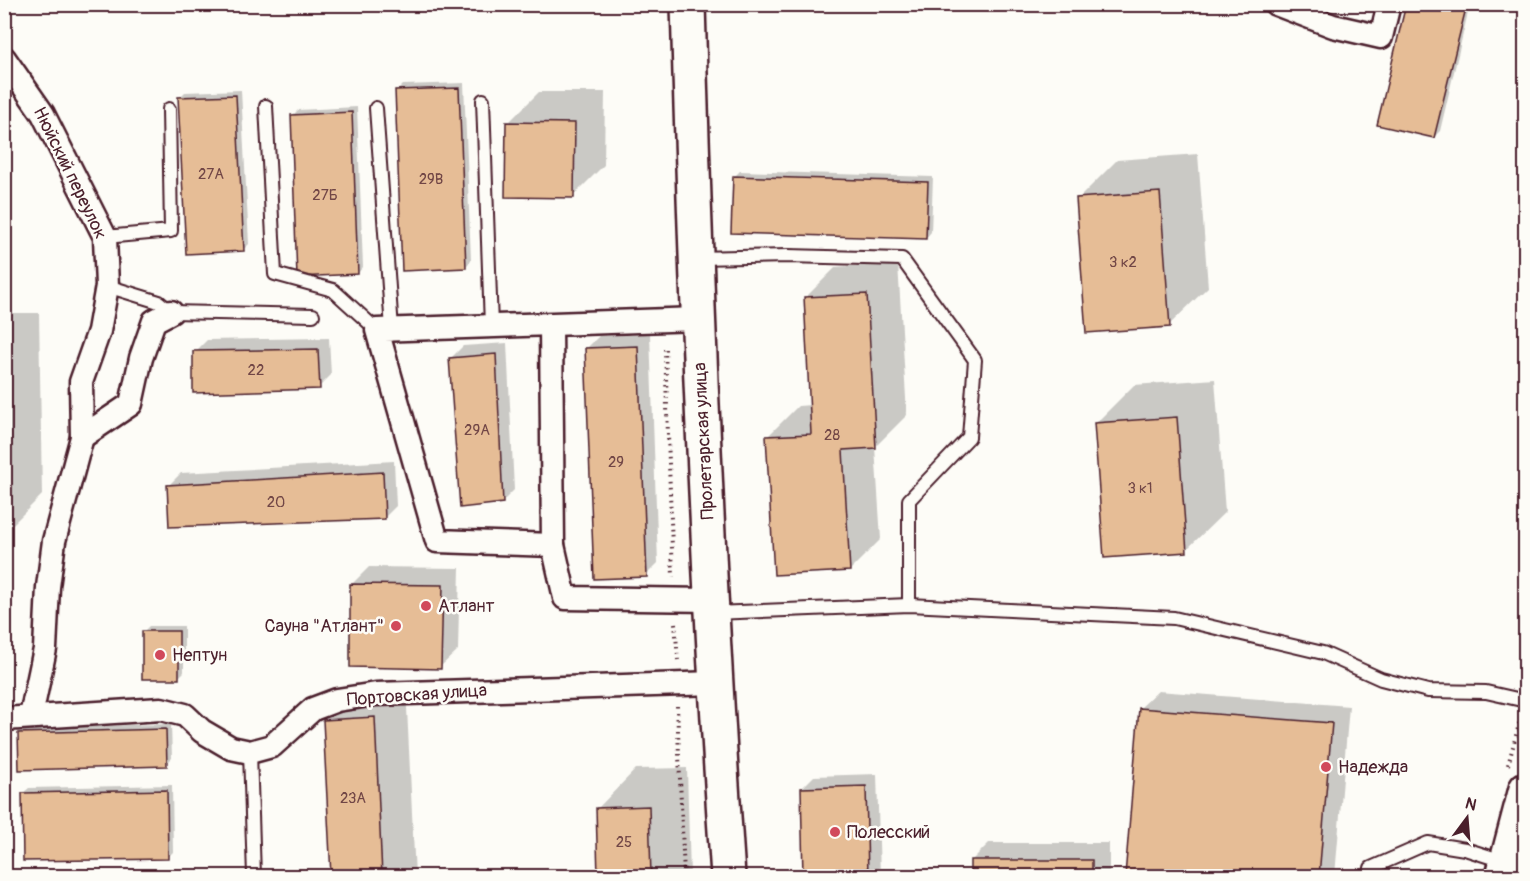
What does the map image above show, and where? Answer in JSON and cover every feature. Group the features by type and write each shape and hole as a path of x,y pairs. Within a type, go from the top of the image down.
{"street":[{"name":"Пролетарская улица","path":"688,4 695,258 715,683 728,876"},
{"path":"1276,4 1333,26 1381,36 1389,4"},
{"name":"Нюйский переулок","path":"4,58 43,114 105,237 107,286 99,332 81,382 82,437 54,541 48,587 45,649 31,716"},
{"path":"82,437 131,404 141,358 154,321 171,312"},
{"path":"553,545 437,541 385,329 698,319"},
{"path":"551,325 553,545 565,598 711,606"},
{"name":"Портовская улица","path":"249,752 272,746 313,708 337,700 376,694 715,683"},
{"path":"4,719 160,709 185,716 202,731 231,748 249,752"},
{"path":"1505,869 1525,796"}],"lane":[{"path":"483,100 491,326"},
{"path":"266,106 275,274 333,290 385,329"},
{"path":"376,108 385,329"},
{"path":"105,237 171,231 169,109"},
{"path":"695,258 788,256 902,259 975,360 969,437 909,500 909,605"},
{"path":"107,286 159,302 171,312 313,315"},
{"path":"711,606 909,605 1174,618 1323,653 1381,678 1428,691 1486,692 1526,701"},
{"path":"249,752 254,876"},
{"path":"1370,876 1371,868 1428,843 1465,849 1505,869"}],"building":[{"path":"1406,4 1467,4 1434,138 1377,125"},
{"path":"459,88 466,268 402,271 395,90"},
{"path":"236,95 244,251 186,254 178,97"},
{"path":"352,112 358,274 297,277 291,115"},
{"path":"506,122 575,123 574,198 505,197"},
{"path":"733,176 928,182 926,239 731,233"},
{"path":"1160,192 1170,327 1086,333 1076,198"},
{"path":"867,294 876,448 843,450 850,571 774,575 766,436 811,434 804,297"},
{"path":"638,346 647,577 594,579 585,348"},
{"path":"318,349 320,389 193,393 193,351"},
{"path":"496,354 503,503 460,508 449,358"},
{"path":"1177,417 1187,552 1104,558 1094,423"},
{"path":"383,472 385,519 169,527 167,485"},
{"name":"Сауна \"Атлант\"","path":"350,584 443,585 441,669 350,667"},
{"name":"Нептун","path":"142,631 179,631 179,679 142,679"},
{"path":"1139,708 1332,723 1319,876 1125,876"},
{"path":"375,717 382,876 331,876 323,720"},
{"path":"166,729 167,766 19,770 18,733"},
{"name":"Полесский","path":"866,786 868,876 803,876 801,788"},
{"path":"167,790 168,859 23,861 22,793"},
{"path":"649,806 651,876 598,876 596,808"},
{"path":"970,860 1092,860 1092,876 970,876"}],"place":[{"name":"Атлант","path":"426,606"},
{"name":"Сауна \"Атлант\"","path":"396,626"},
{"name":"Нептун","path":"160,655"},
{"name":"Надежда","path":"1326,767"},
{"name":"Полесский","path":"835,832"}]}
